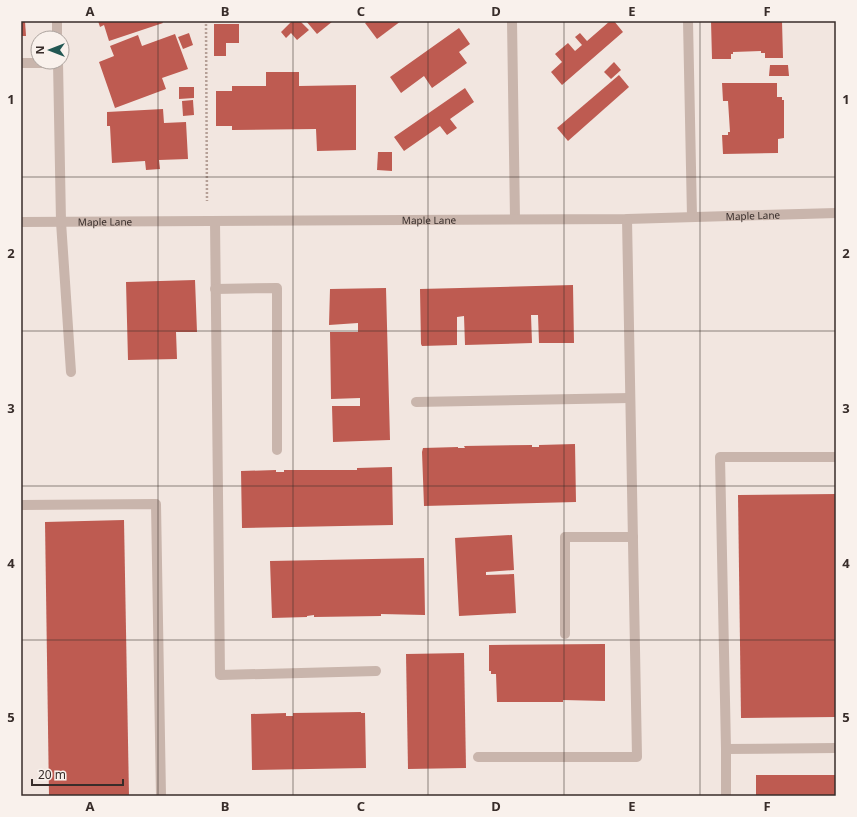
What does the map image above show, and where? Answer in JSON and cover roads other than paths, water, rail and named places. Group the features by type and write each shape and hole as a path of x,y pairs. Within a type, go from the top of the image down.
{"street":[{"path":"512,21 515,219"},
{"path":"688,21 692,217"},
{"path":"58,70 61,222 71,372"},
{"name":"Maple Lane","path":"21,222 627,219 836,213"},
{"path":"478,757 637,757 627,219"},
{"path":"211,222 215,289 220,675 376,671"},
{"path":"215,289 277,288 277,450"},
{"path":"416,402 630,398"},
{"path":"726,796 720,457 836,457"},
{"path":"21,505 156,504 161,796"},
{"path":"565,634 565,537 633,537"},
{"path":"726,749 836,748"}]}
